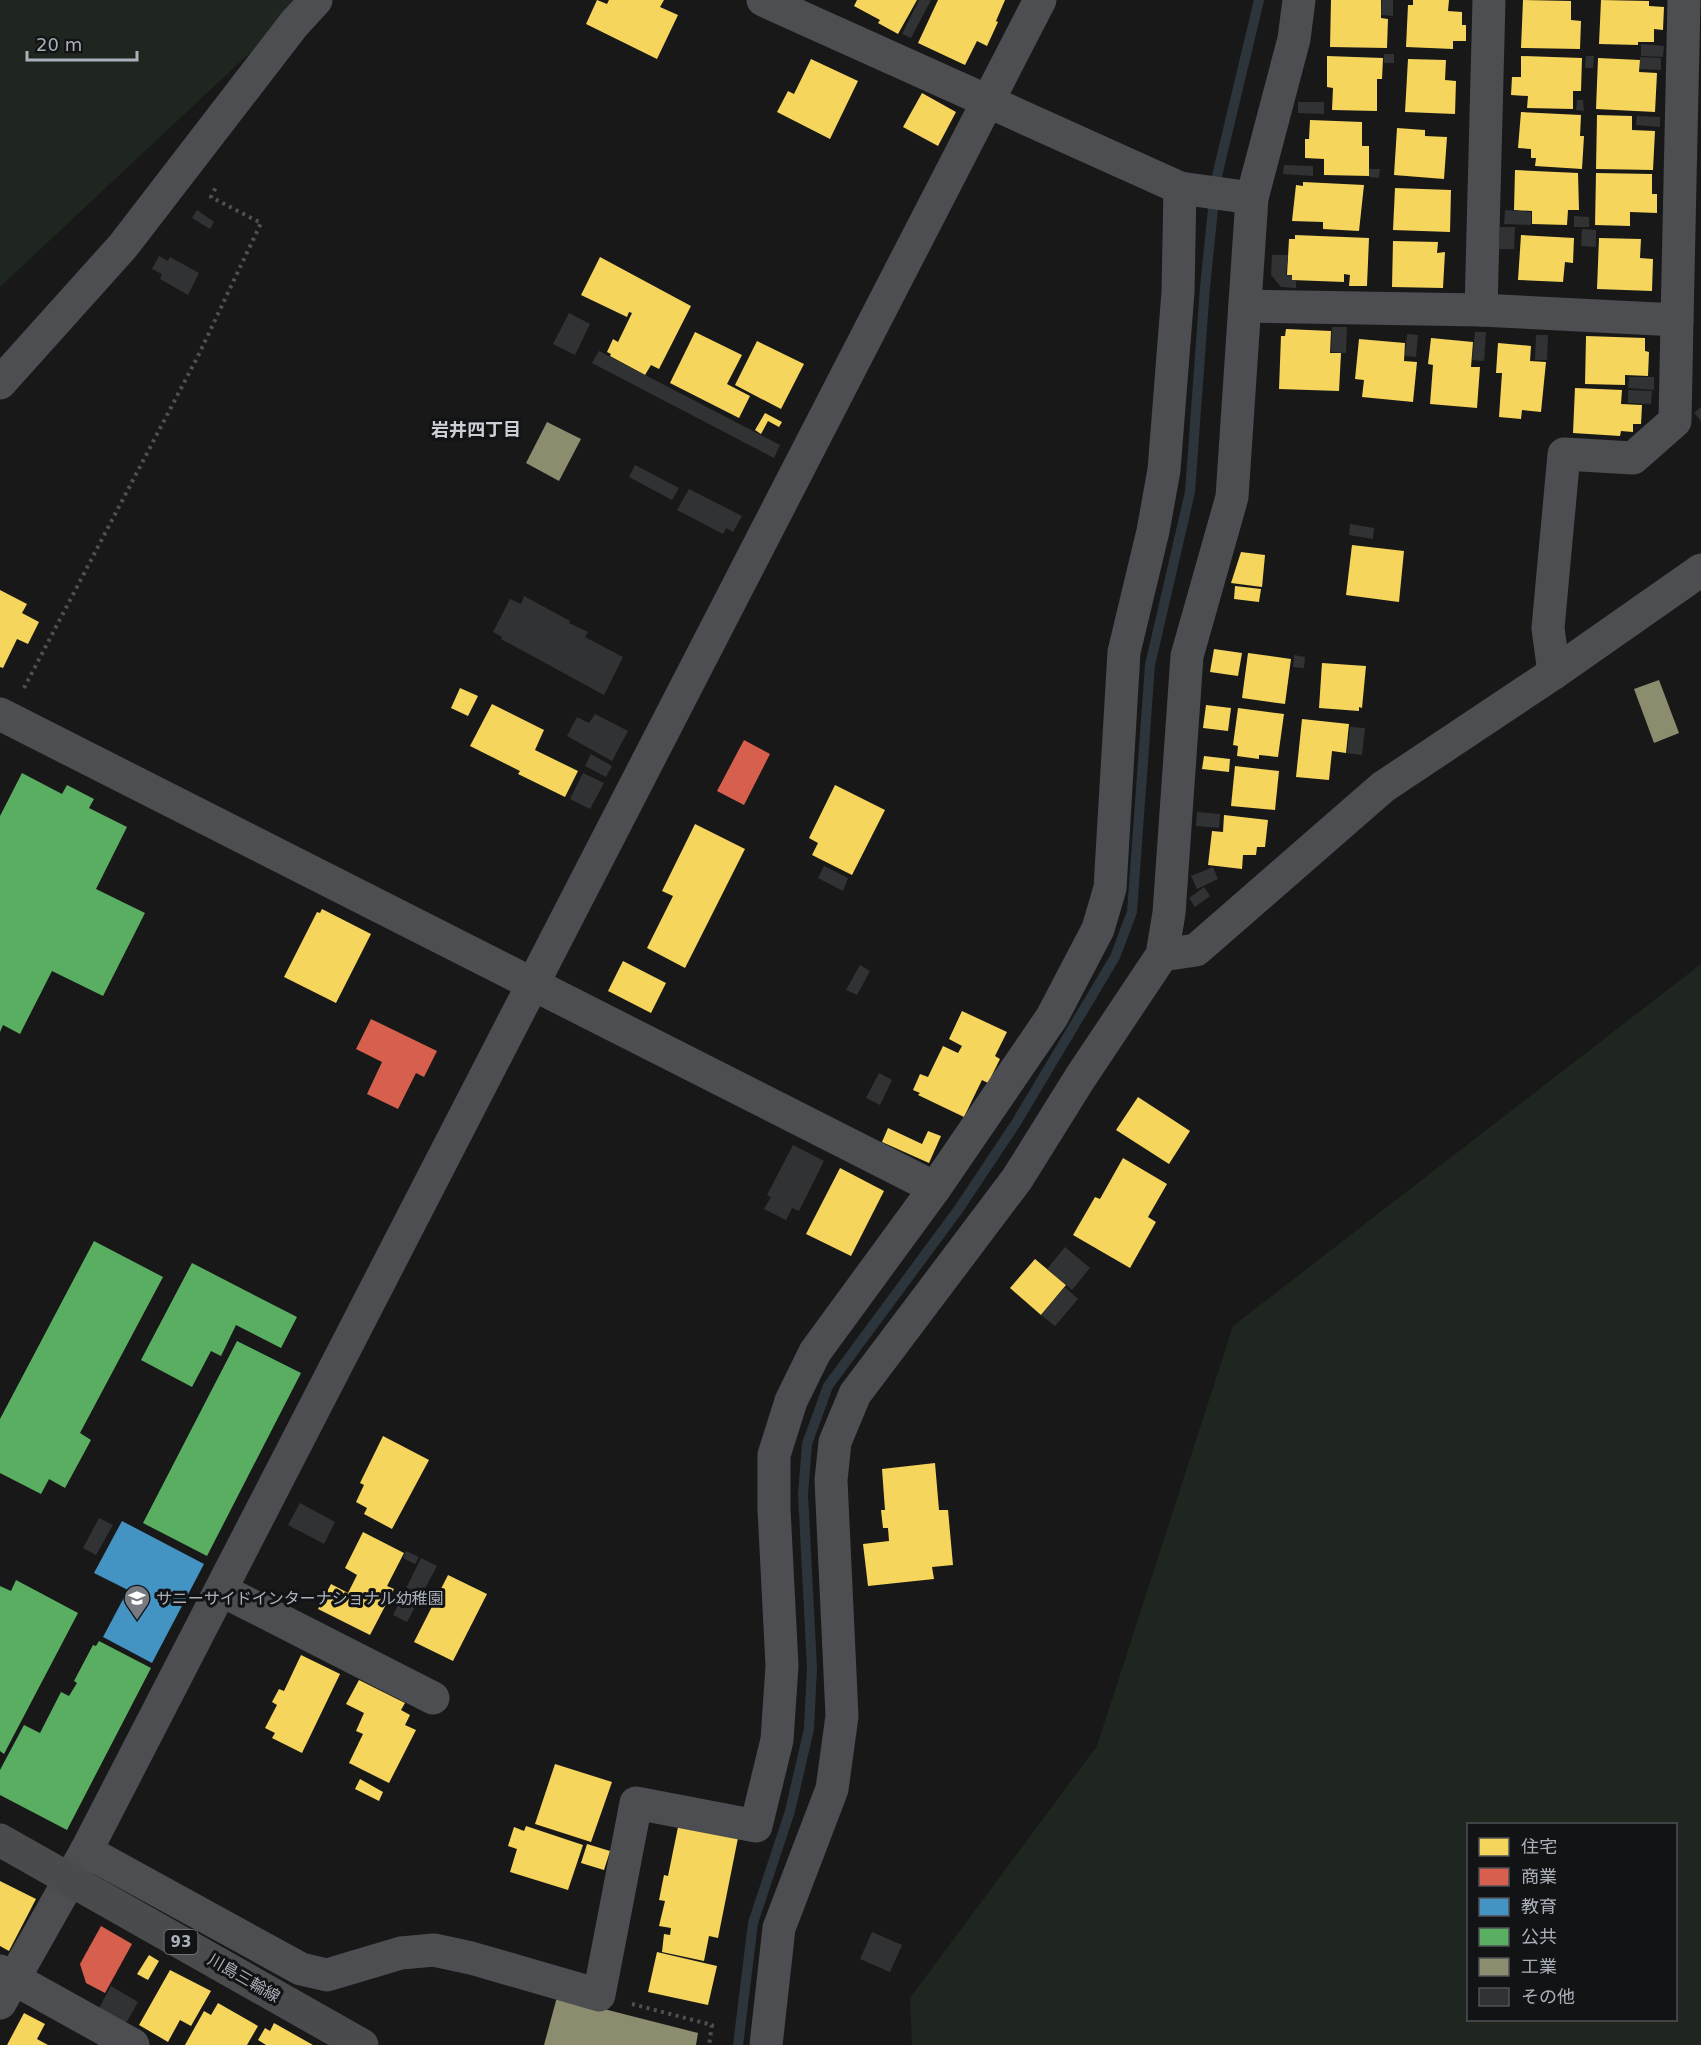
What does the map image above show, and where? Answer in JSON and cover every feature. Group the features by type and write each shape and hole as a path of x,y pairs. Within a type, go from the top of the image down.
{"main road":[{"name":"川島三輪線","path":"0,1840 78,1865 362,2045"}],"street":[{"path":"0,383 123,246 294,24 316,0"},
{"path":"763,0 809,9 987,102 1187,189 1243,197"},
{"path":"133,2045 86,2031 4,1984 78,1865 1040,0"},
{"path":"766,2045 779,1928 832,1789 842,1716 831,1480 835,1442 855,1394 1017,1179 1080,1078 1162,955 1168,913 1187,656 1232,498 1245,306 1243,197 1294,39 1299,0"},
{"path":"1481,310 1489,0"},
{"path":"1554,673 1548,628 1564,454 1633,458 1675,421 1684,0"},
{"path":"78,1865 301,1970 327,1975 401,1953 434,1950 471,1958 599,1995 636,1803 756,1826 777,1740 782,1666 774,1509 774,1455 791,1401 815,1352 935,1188 1052,1017 1098,929 1110,888 1124,652 1154,531 1164,470 1187,189"},
{"path":"1245,306 1481,310 1677,320"},
{"path":"1162,955 1196,950 1383,787 1554,673 1701,570"},
{"path":"3,723 534,983 935,1188"},
{"path":"221,1590 433,1698"}],"path":[{"path":"3,723 199,354 261,224 211,197 216,186"},
{"path":"599,1995 712,2025 709,2045"}],"shaded area":[{"path":"0,0 306,0 0,287"},
{"path":"1701,964 1701,2045 912,2045 910,1998 1097,1746 1233,1326"}],"building: 住宅":[{"path":"597,0 607,4 609,0 664,0 660,7 678,15 657,59 586,24"},
{"path":"857,0 917,0 898,34 878,23 880,20 854,6"},
{"path":"938,0 1005,0 987,46 977,41 965,65 918,43"},
{"path":"1331,0 1381,0 1381,18 1388,19 1387,48 1330,47"},
{"path":"1413,0 1449,0 1448,11 1462,12 1462,25 1466,25 1466,41 1453,41 1453,49 1406,47 1408,5 1413,5"},
{"path":"1523,0 1571,1 1571,20 1581,21 1580,49 1521,48"},
{"path":"1601,0 1649,1 1649,6 1664,7 1663,30 1654,29 1654,42 1638,42 1638,45 1599,44"},
{"path":"1327,56 1383,58 1382,79 1377,79 1377,111 1332,110 1333,88 1327,87"},
{"path":"1521,56 1582,58 1581,91 1573,91 1573,109 1527,108 1528,96 1511,95 1512,77 1521,77"},
{"path":"1598,58 1640,60 1639,72 1657,73 1655,112 1596,109"},
{"path":"811,59 858,81 830,139 777,112 788,91 794,94"},
{"path":"1408,59 1446,60 1445,80 1456,81 1455,114 1405,112"},
{"path":"922,93 956,112 938,146 903,127"},
{"path":"1521,112 1581,115 1580,136 1584,136 1582,169 1535,166 1536,158 1531,158 1531,149 1518,148"},
{"path":"1597,115 1632,116 1632,130 1655,131 1653,170 1596,169"},
{"path":"1310,120 1362,122 1362,146 1369,146 1369,176 1324,175 1324,159 1305,158 1305,139 1309,139"},
{"path":"1397,128 1425,130 1425,136 1447,137 1444,179 1394,175"},
{"path":"1515,170 1578,173 1579,210 1568,210 1567,225 1532,224 1532,211 1514,210"},
{"path":"1596,173 1652,174 1652,194 1657,194 1657,213 1630,212 1630,226 1595,225"},
{"path":"1303,182 1364,185 1359,231 1323,229 1323,222 1292,221 1296,185 1303,186"},
{"path":"1395,188 1451,190 1450,232 1393,230"},
{"path":"1295,235 1369,238 1367,286 1349,286 1350,275 1344,274 1344,282 1292,280 1292,275 1287,275 1289,239 1295,239"},
{"path":"1521,235 1574,238 1573,263 1565,262 1563,282 1518,280"},
{"path":"1599,238 1641,239 1640,258 1653,259 1652,291 1597,289"},
{"path":"1393,241 1438,242 1437,253 1445,252 1443,288 1392,287"},
{"path":"600,257 691,306 659,369 651,365 645,375 610,356 611,354 607,352 613,339 618,342 632,313 629,312 627,317 581,295"},
{"path":"1286,329 1331,331 1330,353 1341,353 1339,391 1279,389 1281,336 1285,336"},
{"path":"695,332 742,355 727,384 750,396 739,418 670,383"},
{"path":"1586,336 1645,338 1645,351 1649,352 1648,376 1625,375 1625,385 1585,384"},
{"path":"1431,338 1473,342 1471,367 1480,367 1477,408 1430,404 1433,365 1428,364"},
{"path":"1359,339 1405,343 1404,361 1417,362 1413,402 1362,397 1364,380 1355,379"},
{"path":"757,341 804,364 781,409 735,385"},
{"path":"1498,343 1531,346 1530,361 1546,362 1541,412 1522,410 1521,419 1499,417 1502,373 1496,373"},
{"path":"1575,388 1622,390 1621,404 1642,405 1641,424 1633,424 1633,432 1621,431 1620,436 1573,433"},
{"path":"765,413 782,422 779,427 768,421 761,434 755,430"},
{"path":"1352,545 1404,551 1399,602 1346,595"},
{"path":"1241,552 1265,555 1262,587 1231,583"},
{"path":"1235,586 1261,589 1259,602 1234,599"},
{"path":"0,590 27,604 22,613 39,622 28,644 17,639 3,668 0,667"},
{"path":"1214,649 1242,653 1238,676 1210,672"},
{"path":"1248,653 1291,659 1285,704 1242,698"},
{"path":"1322,663 1366,666 1362,708 1359,707 1359,711 1319,708"},
{"path":"460,688 478,696 468,716 451,708"},
{"path":"492,704 544,730 535,750 578,771 565,797 518,774 520,771 470,746"},
{"path":"1206,705 1231,708 1228,731 1203,728"},
{"path":"1238,708 1284,714 1278,757 1259,755 1259,759 1237,756 1238,746 1233,745"},
{"path":"1302,719 1349,724 1346,753 1332,751 1329,780 1296,777"},
{"path":"1204,756 1230,759 1229,772 1202,769"},
{"path":"1235,766 1279,771 1275,810 1231,806"},
{"path":"835,785 885,810 852,875 812,855 818,843 809,838"},
{"path":"1224,815 1268,820 1265,847 1257,847 1256,855 1243,855 1242,869 1208,865 1212,831 1223,832"},
{"path":"695,824 745,849 685,968 647,948 673,896 662,891"},
{"path":"322,909 371,934 336,1003 284,977 317,912 320,913"},
{"path":"623,961 666,983 651,1013 608,991"},
{"path":"962,1011 1007,1032 995,1056 1000,1059 988,1083 982,1080 964,1117 918,1095 920,1093 913,1090 920,1074 928,1077 943,1046 958,1053 962,1046 949,1039"},
{"path":"1138,1097 1190,1131 1169,1164 1116,1130"},
{"path":"888,1128 922,1144 928,1131 941,1136 929,1163 882,1142"},
{"path":"1123,1158 1167,1184 1148,1217 1156,1222 1130,1268 1073,1235 1095,1197 1100,1199"},
{"path":"840,1168 884,1191 851,1256 806,1234"},
{"path":"1035,1259 1066,1285 1041,1315 1010,1288"},
{"path":"383,1436 429,1460 392,1529 364,1514 367,1508 356,1502 364,1485 360,1483"},
{"path":"935,1463 939,1510 948,1510 953,1565 932,1567 934,1579 868,1586 863,1544 889,1541 888,1528 883,1528 881,1510 885,1510 882,1469"},
{"path":"363,1532 404,1553 387,1586 394,1589 370,1635 318,1609 331,1584 348,1593 357,1575 345,1568"},
{"path":"448,1575 487,1594 453,1661 414,1642"},
{"path":"301,1655 340,1674 302,1753 272,1738 275,1733 265,1728 277,1705 272,1702 279,1689 284,1691"},
{"path":"359,1680 405,1703 401,1710 410,1715 405,1725 416,1730 389,1783 349,1763 363,1734 356,1731 364,1713 346,1704"},
{"path":"555,1764 612,1782 591,1842 535,1824"},
{"path":"360,1779 383,1792 379,1801 355,1789"},
{"path":"526,1826 583,1845 568,1890 510,1872 517,1849 508,1846 514,1827 524,1831"},
{"path":"678,1827 738,1838 718,1938 709,1936 704,1961 662,1952 664,1934 670,1935 671,1928 659,1926 665,1901 659,1900 664,1875 668,1876"},
{"path":"587,1844 610,1851 604,1870 581,1863"},
{"path":"0,1881 36,1899 9,1951 0,1946"},
{"path":"657,1952 717,1966 708,2005 648,1992"},
{"path":"149,1955 159,1961 148,1980 137,1974"},
{"path":"170,1970 211,1991 191,2026 180,2020 168,2042 139,2025"},
{"path":"218,2003 258,2026 247,2045 185,2045 204,2011 211,2015"},
{"path":"24,2013 45,2024 37,2039 48,2045 7,2045"},
{"path":"274,2023 313,2045 266,2045 258,2040 265,2028 270,2031"}],"building: 商業":[{"path":"744,740 770,754 744,805 717,791"},
{"path":"371,1019 437,1051 424,1077 416,1073 398,1109 367,1094 382,1062 356,1049"},
{"path":"101,1926 132,1944 105,1993 86,1983 80,1964"}],"building: 教育":[{"path":"122,1521 204,1564 152,1663 103,1637 128,1590 94,1573"}],"building: 公共":[{"path":"22,773 62,794 67,785 94,799 89,808 127,827 96,889 145,913 103,996 52,971 20,1034 3,1025 0,1032 0,816"},
{"path":"94,1241 163,1277 80,1433 91,1440 65,1488 49,1479 41,1494 0,1473 0,1419"},
{"path":"192,1263 297,1317 281,1348 236,1325 221,1356 211,1351 192,1387 141,1360"},
{"path":"237,1341 301,1373 207,1556 143,1523"},
{"path":"16,1580 78,1613 4,1754 0,1751 0,1586 11,1591"},
{"path":"99,1641 151,1668 67,1830 0,1795 0,1770 24,1725 40,1733 61,1692 69,1696 77,1683 74,1681 93,1645 96,1646"}],"building: 工業":[{"path":"547,422 581,439 559,481 526,463"},
{"path":"1659,680 1679,733 1654,743 1634,689"},
{"path":"557,1997 698,2033 696,2045 544,2045"}],"building: その他":[{"path":"919,0 931,0 911,38 902,34"},
{"path":"1382,0 1393,0 1393,16 1381,15"},
{"path":"1641,44 1664,46 1663,57 1641,56"},
{"path":"1384,54 1394,54 1394,63 1384,63"},
{"path":"1586,56 1594,56 1593,68 1585,68"},
{"path":"1640,57 1661,58 1661,70 1640,69"},
{"path":"1577,100 1583,100 1584,111 1576,110"},
{"path":"1298,102 1324,102 1324,114 1298,113"},
{"path":"1637,116 1660,117 1660,127 1636,125"},
{"path":"1284,165 1313,166 1313,176 1283,174"},
{"path":"1369,169 1380,169 1379,178 1369,177"},
{"path":"197,210 214,222 210,229 192,218"},
{"path":"1505,210 1531,212 1531,225 1504,224"},
{"path":"1574,216 1589,217 1589,227 1574,227"},
{"path":"1500,227 1515,227 1514,249 1499,249"},
{"path":"1582,229 1596,230 1596,247 1581,246"},
{"path":"1272,255 1288,255 1286,275 1296,280 1296,288 1281,287 1271,275"},
{"path":"159,256 168,261 170,257 199,273 188,295 160,279 162,274 152,269"},
{"path":"569,313 590,324 575,355 553,344"},
{"path":"1332,327 1347,327 1346,353 1331,352"},
{"path":"1475,332 1486,332 1484,361 1472,360"},
{"path":"1407,334 1418,335 1416,357 1405,356"},
{"path":"1536,335 1548,335 1547,360 1535,360"},
{"path":"599,351 780,445 774,458 592,363"},
{"path":"1629,377 1654,377 1654,390 1628,388"},
{"path":"1628,390 1652,391 1651,404 1628,403"},
{"path":"1701,407 1701,421 1694,413"},
{"path":"635,465 679,488 672,500 629,477"},
{"path":"689,489 742,516 733,532 726,528 723,534 677,510"},
{"path":"1350,524 1374,528 1373,539 1349,535"},
{"path":"524,596 588,632 585,637 623,657 604,695 501,639 502,637 493,632 510,599 521,604"},
{"path":"1294,655 1305,657 1304,668 1293,667"},
{"path":"595,714 628,731 612,761 567,736 577,717 589,723"},
{"path":"1350,727 1365,728 1362,755 1347,753"},
{"path":"591,754 612,766 606,777 585,766"},
{"path":"583,773 604,783 590,809 570,799"},
{"path":"1197,812 1220,814 1219,828 1196,826"},
{"path":"824,866 848,878 843,891 818,878"},
{"path":"1213,867 1218,879 1197,889 1191,876"},
{"path":"1204,887 1210,896 1195,907 1189,898"},
{"path":"860,965 870,971 857,995 846,990"},
{"path":"879,1073 892,1080 880,1105 866,1098"},
{"path":"793,1145 824,1161 799,1211 792,1208 786,1220 764,1209 771,1197 767,1195"},
{"path":"1065,1247 1090,1268 1072,1290 1047,1269"},
{"path":"1065,1287 1078,1299 1055,1326 1041,1315"},
{"path":"300,1503 335,1522 324,1544 288,1525"},
{"path":"99,1518 113,1525 96,1555 83,1548"},
{"path":"406,1551 419,1557 415,1564 403,1558"},
{"path":"421,1558 437,1566 407,1622 393,1615"},
{"path":"872,1932 902,1945 890,1972 860,1959"},
{"path":"111,1986 138,2002 125,2025 98,2010"}],"waterway":[{"path":"738,2045 753,1923 790,1811 809,1729 812,1668 803,1494 807,1444 828,1386 958,1210 1016,1123 1115,957 1132,912 1150,665 1190,492 1205,287 1216,180 1259,0"}],"place":[{"name":"サニーサイドインターナショナル幼稚園","path":"137,1621"}],"district":[{"name":"岩井四丁目","path":"476,429"}]}
